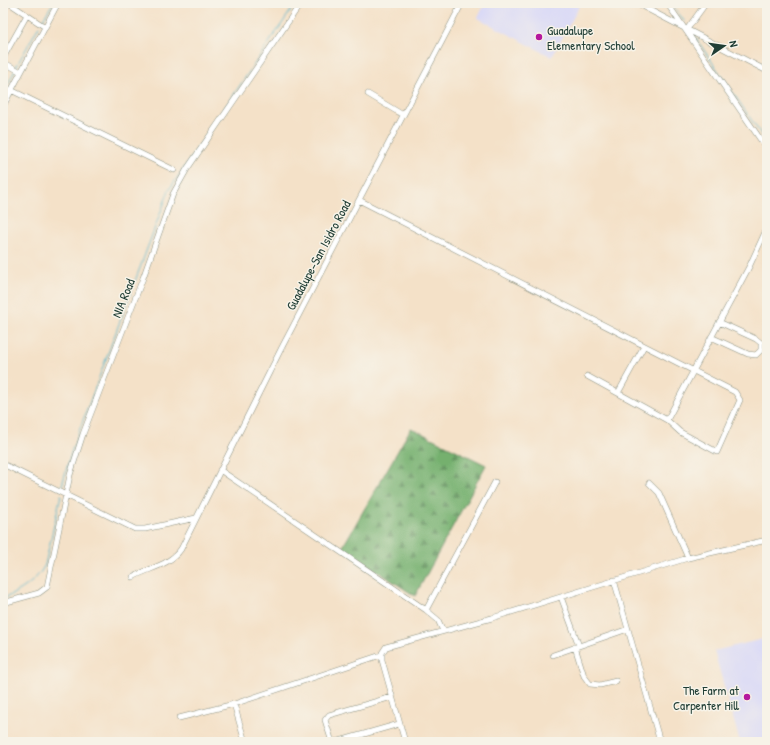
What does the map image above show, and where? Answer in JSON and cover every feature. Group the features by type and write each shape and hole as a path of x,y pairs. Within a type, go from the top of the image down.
{"street":[{"path":"9,3 45,27"},
{"path":"3,106 58,3"},
{"name":"NIA Road","path":"3,603 39,593 47,587 70,475 83,434 176,189 187,169 301,3"},
{"name":"Guadalupe-San Isidro Road","path":"133,578 162,565 175,556 462,3"},
{"path":"636,3 686,27 767,71"},
{"path":"667,3 686,27 767,149"},
{"path":"686,27 706,3"},
{"path":"3,58 27,15"},
{"path":"3,62 21,72"},
{"path":"11,90 174,170"},
{"path":"368,94 403,115"},
{"path":"359,200 736,392 739,397 739,403 717,452 680,432 667,420 587,376"},
{"path":"667,420 750,265 767,228"},
{"path":"711,337 748,354 756,355 761,350 761,343 756,339 719,322"},
{"path":"618,393 644,346"},
{"path":"3,464 66,496 135,528 145,529 196,518"},
{"path":"220,470 426,610 438,620 443,631"},
{"path":"426,610 495,482"},
{"path":"649,483 659,493 688,558"},
{"path":"405,742 381,655 383,650 390,646 562,597 688,558 767,540"},
{"path":"614,580 660,742"},
{"path":"562,597 577,646 584,676 590,684 600,685 616,681"},
{"path":"553,655 628,629"},
{"path":"179,718 234,704 381,655"},
{"path":"392,697 329,715 325,720 331,739 336,742 399,724"},
{"path":"234,704 245,742"}],"shaded area":[{"name":"Guadalupe Elementary School","path":"485,3 581,3 552,57 478,18"},
{"name":"The Farm at Carpenter Hill","path":"767,638 767,742 740,742 714,651"}],"green space":[{"path":"411,428 486,465 415,596 342,548"}],"waterway":[{"path":"42,21 53,3"},
{"path":"61,489 72,450 169,190 296,3"},
{"path":"671,3 684,21"},
{"path":"16,67 39,26"},
{"path":"695,37 767,143"},
{"path":"3,93 15,70"},
{"path":"3,599 15,593 32,581 45,565 61,495"}],"place":[{"name":"Guadalupe Elementary School","path":"539,37"},
{"name":"The Farm at Carpenter Hill","path":"747,697"}]}
